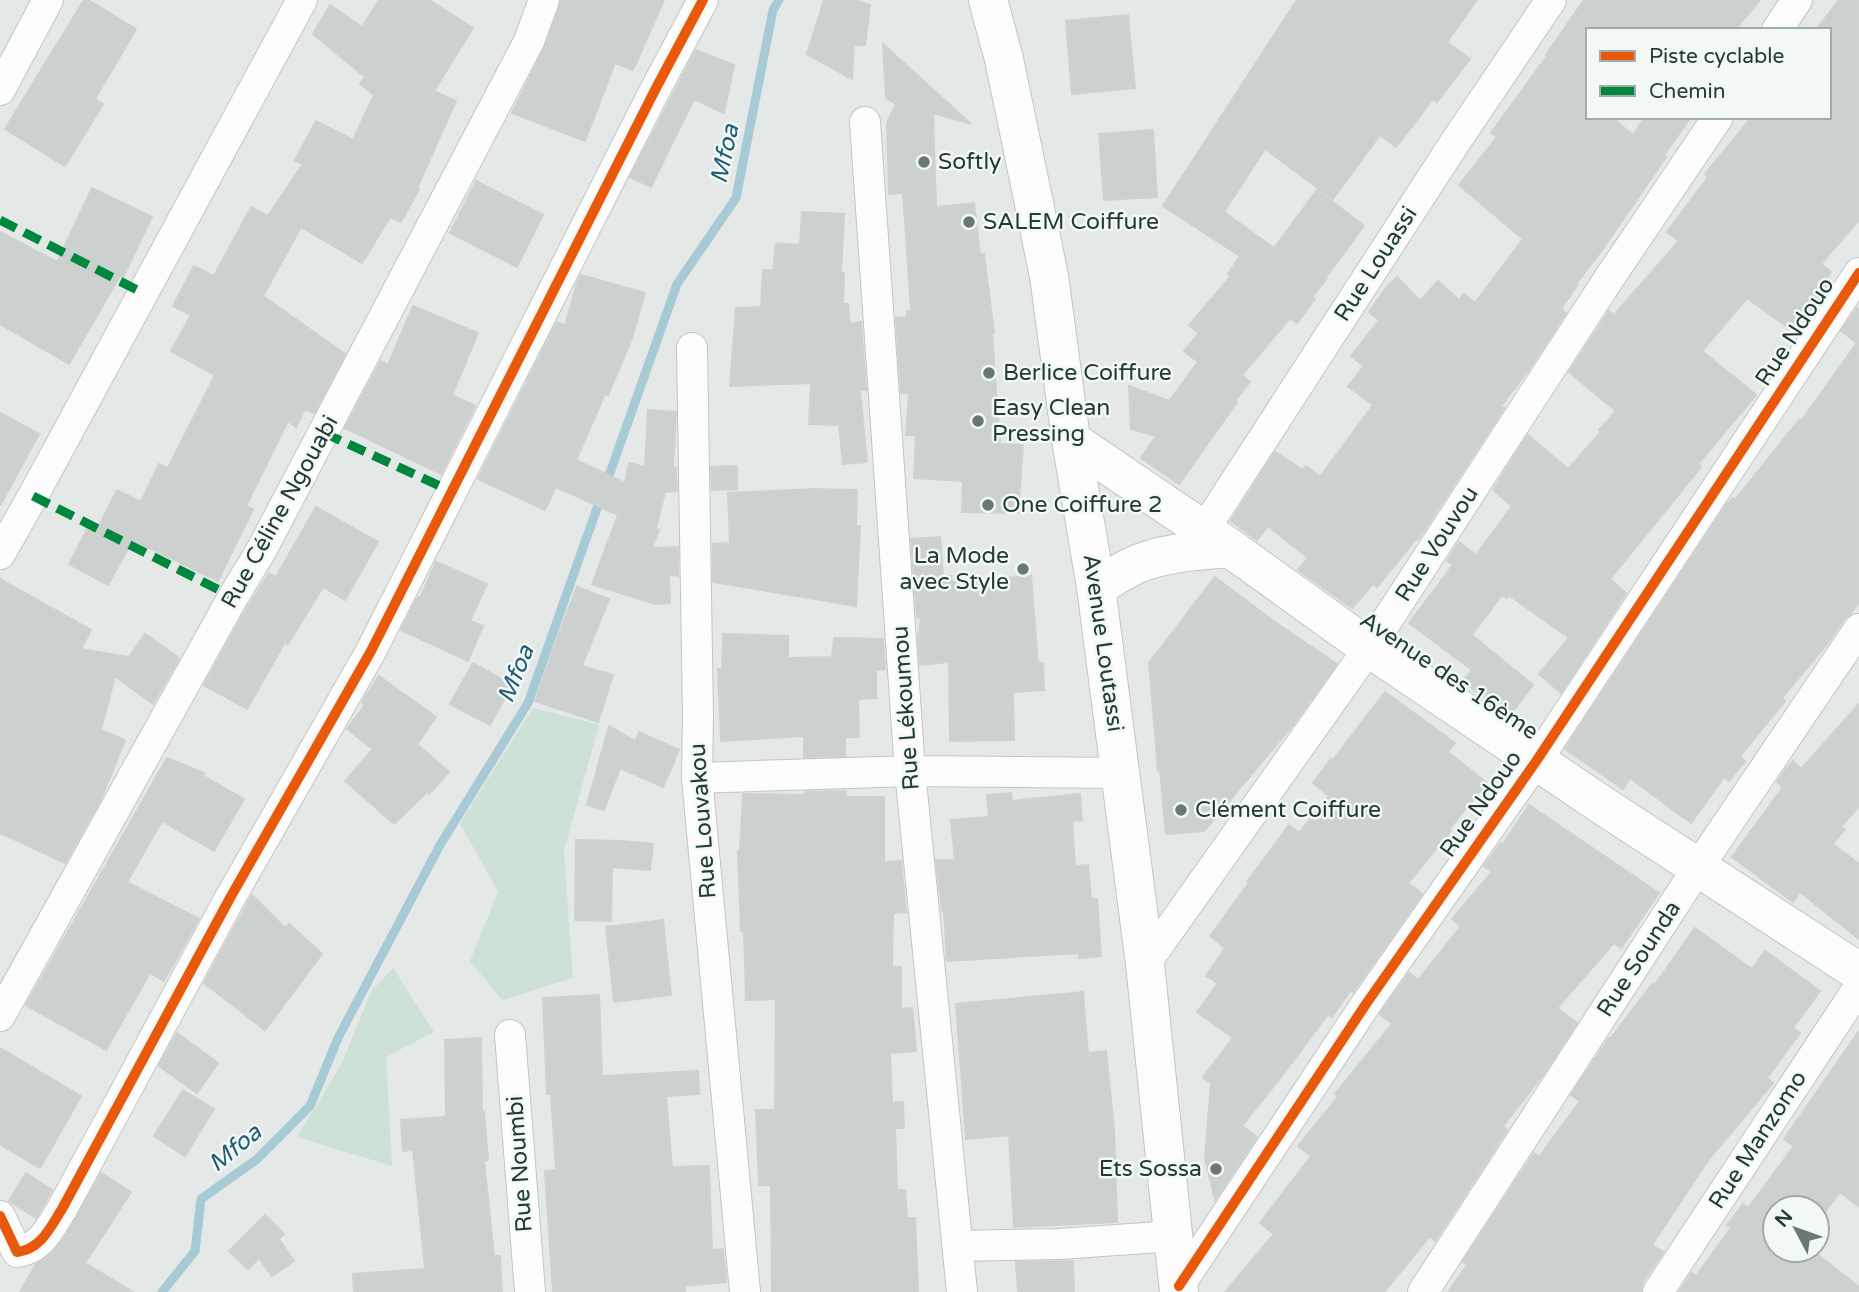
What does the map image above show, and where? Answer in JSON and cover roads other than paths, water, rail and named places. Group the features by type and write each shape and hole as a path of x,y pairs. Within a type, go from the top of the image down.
{"main road":[{"name":"Avenue Loutassi","path":"988,0 1004,59 1049,276 1071,440 1096,587 1145,964 1179,1289"},
{"name":"Avenue des 16ème","path":"1071,440 1208,544 1859,972"},
{"path":"1096,587 1147,560 1208,544"}],"street":[{"path":"0,90 48,0"},
{"path":"0,554 302,0"},
{"name":"Rue Céline Ngouabi","path":"0,1016 275,526 529,41 544,0"},
{"path":"0,1216 17,1252 28,1251 40,1242 62,1209 230,898 371,651 703,0"},
{"name":"Rue Louassi","path":"1208,544 1454,144 1551,0"},
{"path":"1778,28 1797,0"},
{"name":"Rue Vouvou","path":"1145,964 1369,648 1610,277 1717,119"},
{"name":"Rue Lékoumou","path":"865,122 911,771 962,1292"},
{"name":"Rue Ndouo","path":"1179,1289 1366,1004 1537,760 1859,273"},
{"name":"Rue Louvakou","path":"692,348 697,778 745,1292"},
{"name":"Rue Sounda","path":"1423,1292 1699,866 1859,629"},
{"path":"697,778 911,771 1121,773"},
{"name":"Rue Manzomo","path":"1658,1292 1859,987"},
{"name":"Rue Noumbi","path":"510,1035 530,1292"},
{"path":"958,1245 1059,1244 1174,1236"}],"waterway":[{"name":"Mfoa","path":"606,484 677,284 736,198 773,10 779,0"},
{"name":"Mfoa","path":"162,1292 195,1251 201,1199 256,1160 310,1106 338,1038 440,845 528,703 601,497"}],"place":[{"name":"Softly","path":"924,162"},
{"name":"SALEM Coiffure","path":"969,222"},
{"name":"Berlice Coiffure","path":"989,373"},
{"name":"Easy Clean Pressing","path":"978,421"},
{"name":"One Coiffure 2","path":"988,505"},
{"name":"La Mode avec Style","path":"1023,569"},
{"name":"Clément Coiffure","path":"1181,810"},
{"name":"Ets Sossa","path":"1216,1169"}]}
